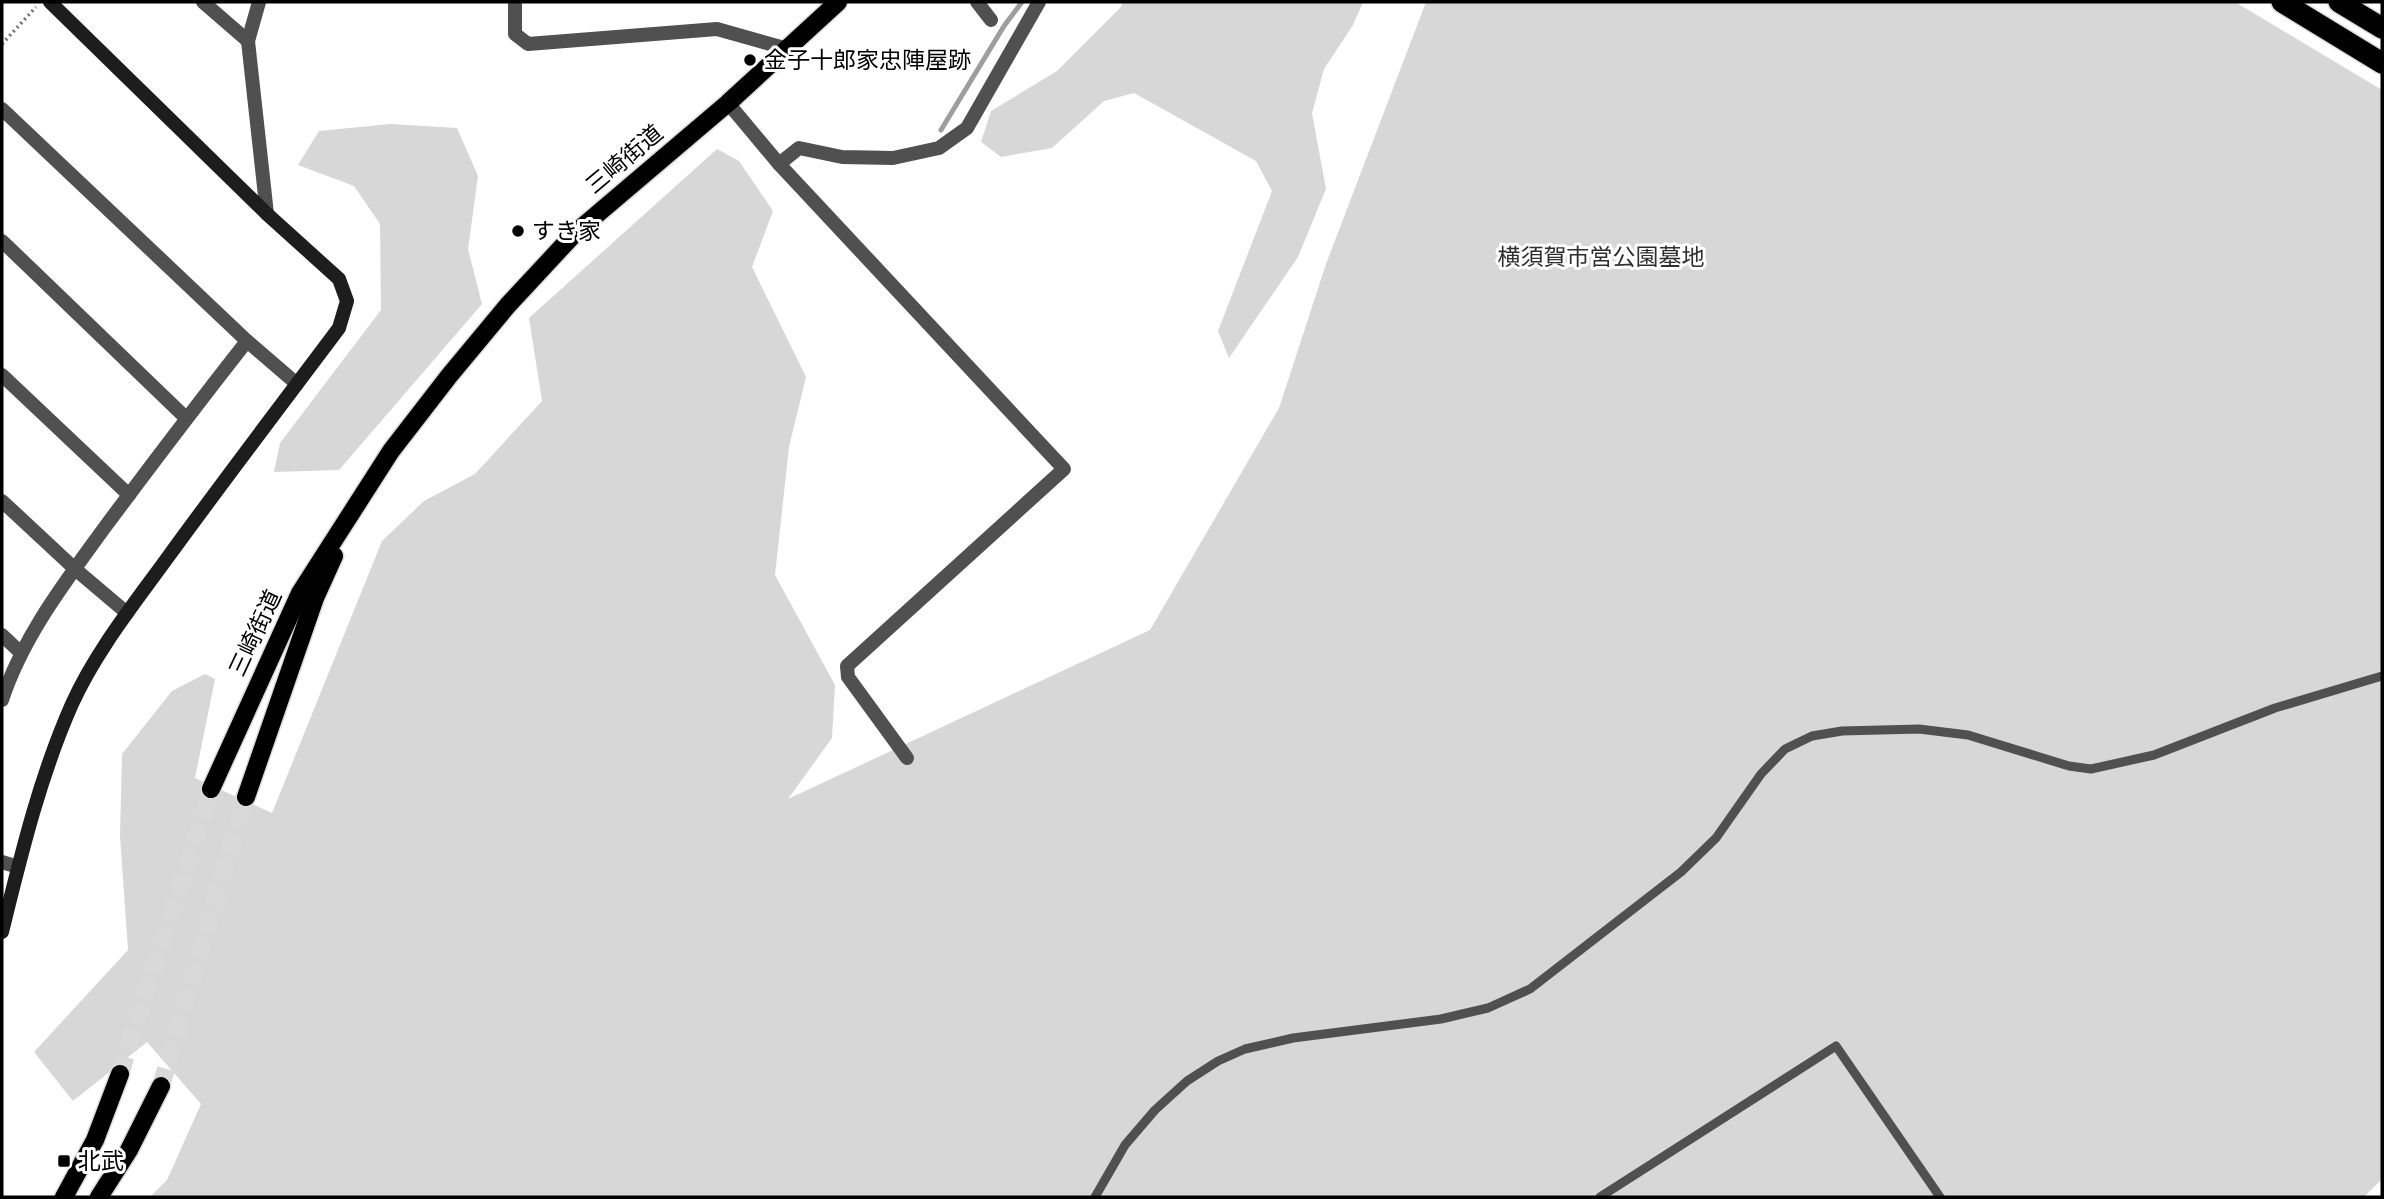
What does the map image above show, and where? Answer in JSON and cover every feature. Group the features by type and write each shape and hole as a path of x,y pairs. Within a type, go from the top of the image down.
{"highway":[{"path":"2282,2 2382,63"},
{"path":"2339,2 2382,28"}],"main road":[{"name":"三崎街道","path":"211,789 300,593 399,440 449,376 516,296 575,233 728,103 838,2"},
{"name":"三崎街道","path":"246,797 316,598 357,504"},
{"path":"64,1197 95,1140 120,1074"},
{"path":"99,1197 129,1150 161,1086"}],"street":[{"path":"2,932 18,866 51,755 90,668 127,613 339,328 347,302 338,279 267,214 50,2"},
{"path":"203,2 248,41"},
{"path":"259,2 248,41 267,214"},
{"path":"515,2 515,34 528,44 717,29 788,49"},
{"path":"977,2 991,20"},
{"path":"779,164 799,148 842,157 893,158 939,148 967,128 1039,2"},
{"path":"728,103 779,164 1064,469 847,666 848,677 907,758"},
{"path":"2,109 247,341 297,384"},
{"path":"2,241 186,418"},
{"path":"2,700 20,652 75,569 186,418 247,341"},
{"path":"2,375 130,495"},
{"path":"2,501 127,613"},
{"path":"2,635 20,652"},
{"path":"2,862 18,866"}],"lane":[{"path":"1095,1197 1125,1145 1155,1110 1187,1081 1218,1061 1245,1049 1293,1038 1441,1019 1488,1008 1530,989 1681,872 1716,838 1761,774 1785,749 1812,736 1842,731 1919,729 1968,735 2069,766 2091,769 2154,755 2275,708 2382,676"},
{"path":"1600,1197 1836,1046 1940,1197"}],"path":[{"path":"2,44 41,2"}],"green space":[{"path":"1123,2 1363,2 1353,25 1324,69 1312,113 1326,189 1298,257 1229,358 1218,331 1272,191 1256,161 1134,93 1104,101 1052,148 1001,157 981,142 991,111 1057,71"},
{"name":"横須賀市営公園墓地","path":"1426,2 2235,2 2382,90 2382,1179 2364,1197 150,1197 167,1180 201,1104 147,1042 73,1101 34,1052 128,950 120,836 122,754 172,691 205,674 215,679 195,778 272,813 382,541 424,501 475,474 542,401 529,318 717,149 739,161 773,211 752,267 806,377 789,447 775,575 835,685 832,738 788,799 1150,630 1279,408 1326,264"},
{"path":"390,124 457,128 478,176 468,249 482,304 339,470 274,472 280,443 381,310 380,224 354,186 298,165 319,131"}],"waterway":[{"path":"941,130 1004,26 1022,2"}],"tunnel":[{"path":"120,1074 211,789"},
{"path":"161,1086 246,797"}],"place":[{"name":"金子十郎家忠陣屋跡","path":"750,60"},
{"name":"すき家","path":"518,231"},
{"name":"北武","path":"64,1161"}]}
